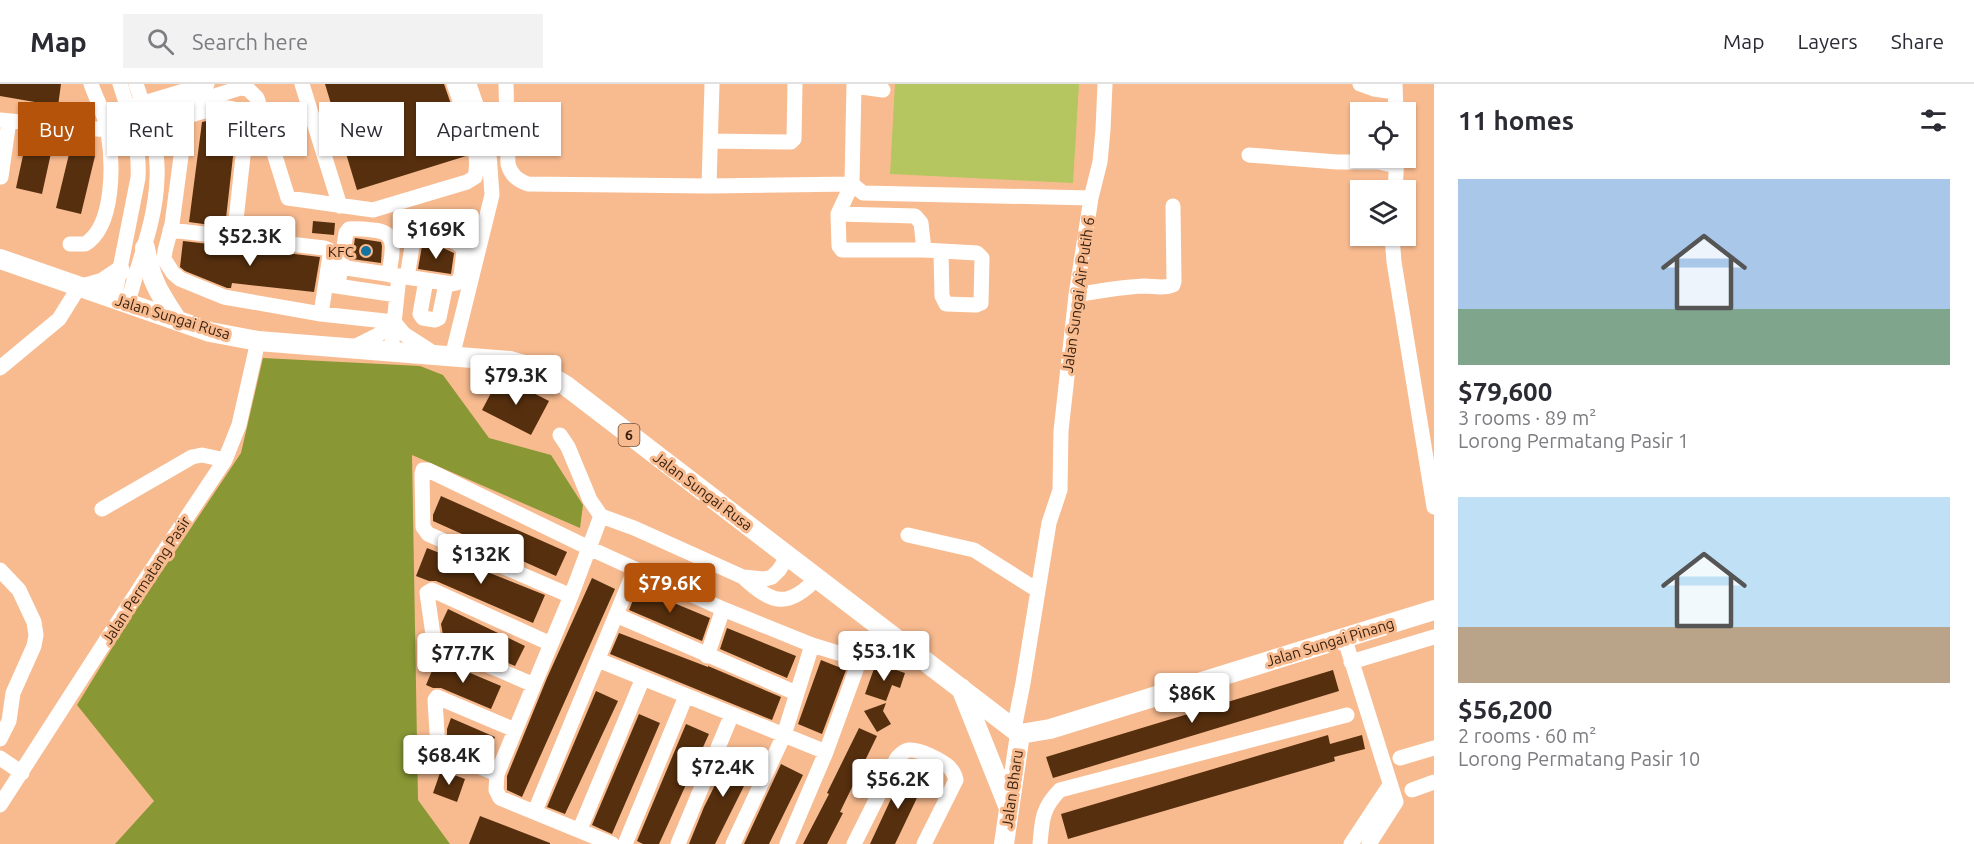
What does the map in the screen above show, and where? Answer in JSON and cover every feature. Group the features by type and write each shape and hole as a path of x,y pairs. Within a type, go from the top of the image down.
{"main road":[{"path":"145,248 149,272 155,286 177,321"},
{"name":"Jalan Sungai Rusa","path":"0,259 210,332 258,341 510,361 547,373 1017,731"},
{"path":"82,287 102,283 120,271"},
{"name":"Jalan Sungai Pinang","path":"1017,731 1050,729 1434,610"},
{"path":"960,687 1009,808"},
{"path":"1012,777 1035,743 1050,729"},
{"name":"Jalan Bharu","path":"1004,844 1017,731"}],"street":[{"path":"91,84 107,127"},
{"path":"120,84 131,102"},
{"path":"136,84 137,102"},
{"path":"164,102 207,84"},
{"path":"302,84 340,206"},
{"path":"194,107 240,88 258,91 288,198 374,210 467,182 475,177 477,168 475,147 454,84"},
{"path":"181,156 164,259 172,273 180,279 224,297 321,314 394,322 404,334 445,356 492,195 488,140 469,84"},
{"path":"506,84 508,164 511,173 516,178 532,185 852,184"},
{"path":"709,186 712,84"},
{"path":"711,141 791,142 794,139 795,84"},
{"path":"1091,198 1100,162 1105,84"},
{"path":"1360,84 1374,89 1395,88"},
{"path":"883,90 854,85 852,184 838,214 837,241 842,250 941,252"},
{"path":"194,111 216,108 241,111 247,120 234,238"},
{"path":"1,177 4,121 107,130"},
{"path":"1249,155 1350,162"},
{"path":"70,244 86,244 98,234 104,221 109,194 109,156"},
{"path":"121,301 120,271 138,178 139,156"},
{"path":"121,301 145,248 158,178 156,156"},
{"name":"Jalan Sungai Air Putih 6","path":"852,184 863,193 1091,198 1076,295 1061,431 1060,490 1049,523 1017,731"},
{"path":"1076,295 1173,285 1173,206"},
{"path":"838,214 915,216 921,223 924,250"},
{"path":"321,314 340,267 346,233 349,229 384,231 456,241 464,250 461,276 457,283 446,284 340,267"},
{"path":"170,230 324,248 329,250 332,285"},
{"path":"384,231 392,238 398,276 391,352"},
{"path":"398,276 413,241 416,237 421,236"},
{"path":"1393,246 1434,507"},
{"path":"426,280 420,314 423,318 435,320 439,318 446,284"},
{"path":"332,285 397,295"},
{"path":"0,368 59,319 82,287"},
{"path":"350,349 378,335 394,322"},
{"name":"Jalan Permatang Pasir","path":"0,805 225,460 239,425 258,341"},
{"path":"560,435 568,447 586,491 601,516 634,528 743,577 763,594 774,599 796,597 817,578"},
{"path":"102,510 192,457 202,455 225,460"},
{"path":"571,596 428,534 423,527 422,474 425,469 723,609 812,645 848,656 853,661 856,670 826,752 787,844"},
{"path":"601,516 571,596 497,774 497,794 500,798 612,844"},
{"path":"908,535 974,550 1038,590"},
{"path":"743,577 765,579 772,577 788,556"},
{"path":"534,811 635,569"},
{"path":"0,570 19,590 28,605 36,635 34,646 13,693 9,721 0,739"},
{"path":"534,685 434,642 427,593 432,590 551,644"},
{"path":"707,656 723,609"},
{"path":"616,615 796,693"},
{"path":"1344,637 1396,802 1369,844"},
{"path":"1351,662 1434,638"},
{"path":"733,844 784,735 812,645"},
{"path":"598,660 826,752"},
{"path":"580,829 643,678"},
{"path":"625,844 686,696"},
{"path":"497,774 438,749 435,700 437,697 515,730"},
{"path":"678,844 732,714"},
{"path":"1040,844 1043,814 1052,798 1060,790 1347,715"},
{"path":"1400,758 1434,748"},
{"path":"854,844 897,758 903,752 910,750 923,753 948,766 953,771 956,780 924,844"},
{"path":"0,758 22,773"},
{"path":"1412,790 1434,782"},
{"path":"1351,844 1390,785"}],"green space":[{"path":"895,84 1079,84 1073,183 890,174"},
{"path":"263,358 420,366 443,375 489,438 551,455 583,505 580,528 412,455 418,800 450,844 115,844 154,801 77,705 128,622 241,453"}],"building":[{"path":"0,84 61,84 59,102 35,102 0,96"},
{"path":"325,84 444,84 450,102 416,102 416,156 466,156 357,190 347,156 404,156 404,102 330,102"},
{"path":"206,121 206,156 233,156 225,227 189,222 202,122"},
{"path":"23,156 50,156 42,194 16,188"},
{"path":"69,156 95,156 81,214 56,208"},
{"path":"313,221 335,223 334,235 312,233"},
{"path":"355,238 381,242 381,263 352,259"},
{"path":"183,241 320,257 314,292 232,283 231,288 227,288 180,267"},
{"path":"422,246 443,248 454,253 451,274 418,269"},
{"path":"500,376 549,401 531,435 482,410"},
{"path":"441,496 567,552 556,576 433,521 433,515"},
{"path":"427,548 545,595 533,623 436,581 416,576"},
{"path":"592,578 615,589 522,797 507,790 507,776 547,678"},
{"path":"638,588 710,618 702,641 629,610"},
{"path":"448,609 525,646 515,666 443,635 441,624"},
{"path":"727,628 796,656 787,678 720,649"},
{"path":"619,633 708,666 781,697 772,720 610,654"},
{"path":"437,659 501,686 491,709 441,688 426,685"},
{"path":"821,660 846,670 822,734 798,724"},
{"path":"876,663 905,673 900,688 892,685 886,701 865,694"},
{"path":"1333,670 1339,691 1053,778 1046,757"},
{"path":"596,691 618,701 565,814 547,807"},
{"path":"886,703 883,711 891,724 877,732 864,711"},
{"path":"639,714 660,723 612,834 592,825"},
{"path":"451,718 495,737 486,759 447,742 447,729"},
{"path":"686,724 709,734 659,844 643,844 637,841"},
{"path":"859,728 877,736 840,812 843,813 827,844 803,844 829,794 827,793"},
{"path":"1328,735 1330,744 1362,735 1365,749 1334,757 1335,761 1068,839 1061,814"},
{"path":"733,749 757,760 715,844 689,844 704,807"},
{"path":"781,764 803,775 769,844 744,844"},
{"path":"441,770 465,779 457,802 433,793"},
{"path":"904,771 925,781 895,844 870,844"},
{"path":"480,816 550,843 550,844 469,844"}],"place":[{"name":"KFC","path":"366,251"}]}
